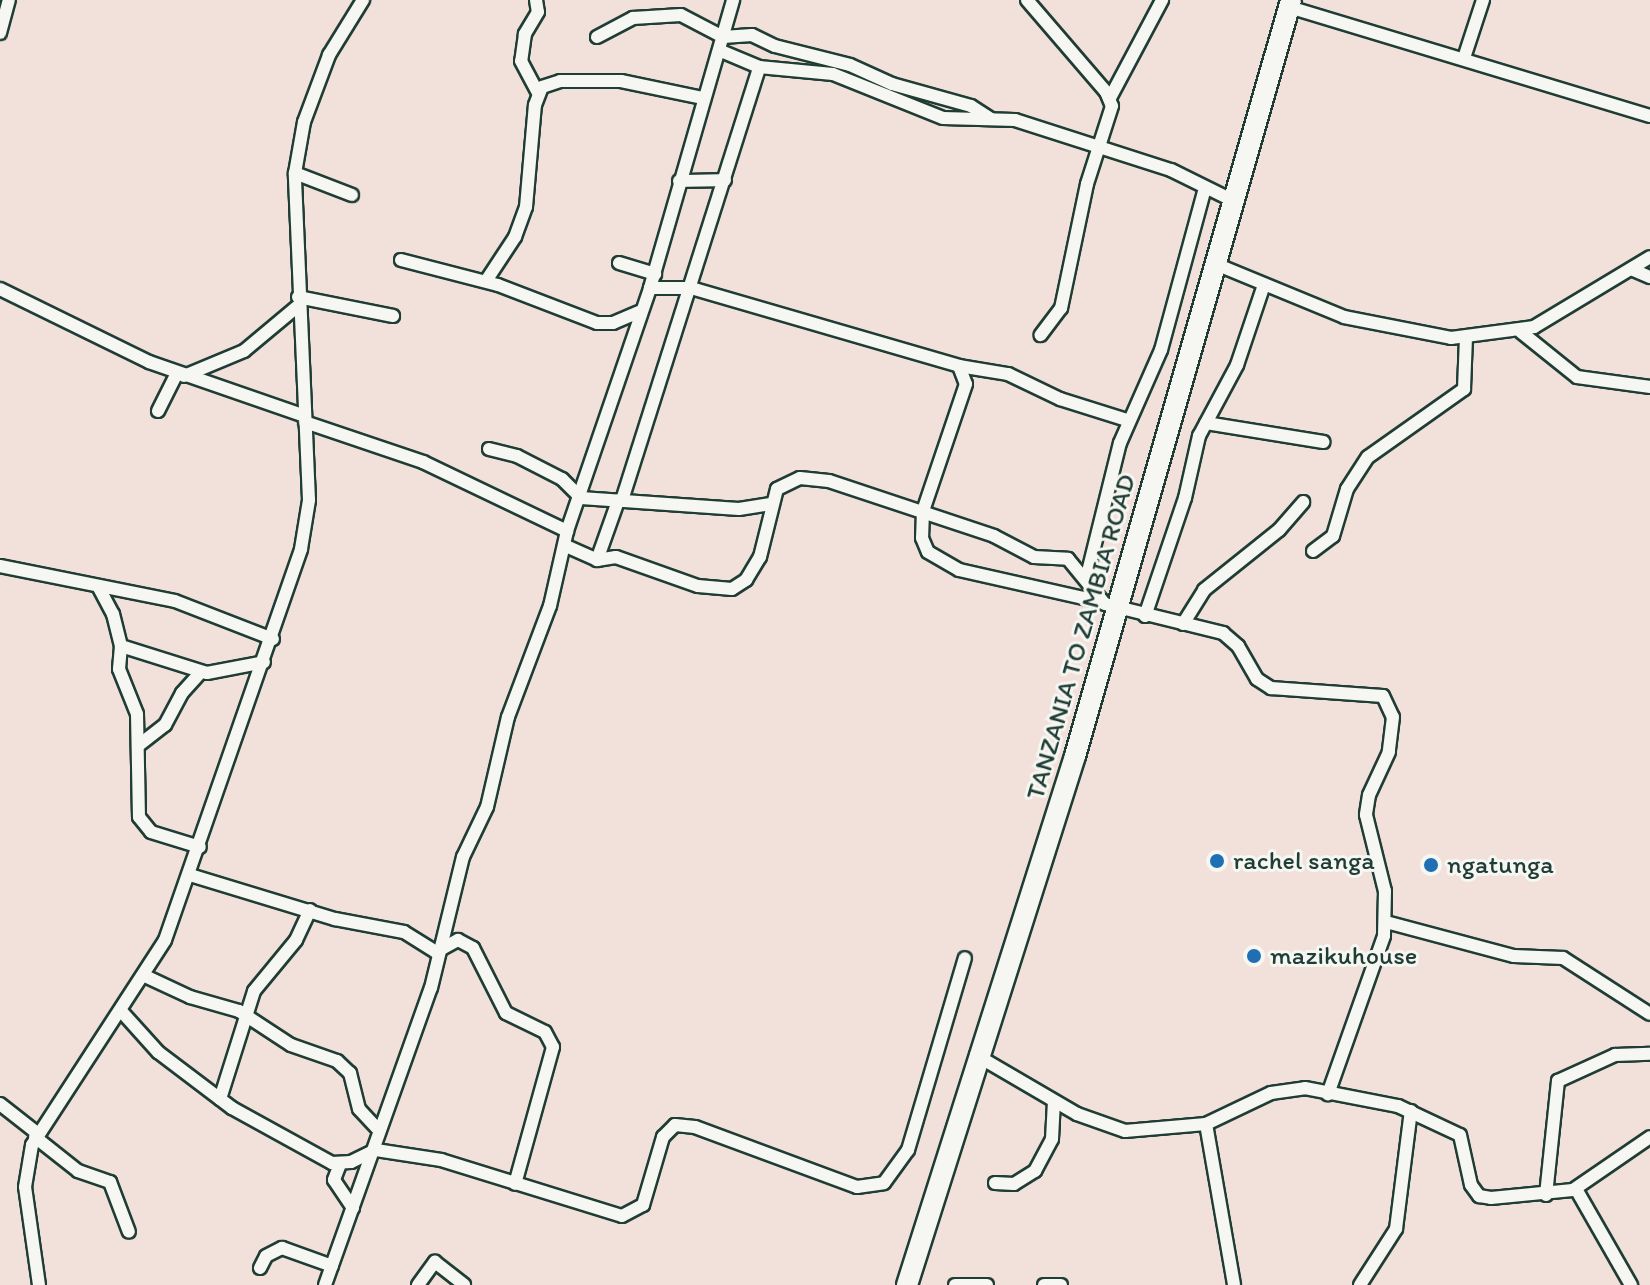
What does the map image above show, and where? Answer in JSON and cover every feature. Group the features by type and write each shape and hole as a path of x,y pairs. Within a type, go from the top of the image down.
{"highway":[{"name":"TANZANIA TO ZAMBIA ROAD","path":"907,1285 976,1055 1042,863 1109,605 1218,265 1290,4"}],"street":[{"path":"0,33 9,0"},
{"path":"39,1285 25,1187 36,1135 145,976 190,875 273,639 309,514 295,173 304,122 329,55 363,0"},
{"path":"486,281 515,237 526,207 538,93 521,61 525,34 538,12 536,0"},
{"path":"325,1285 376,1150 377,1128 407,1062 441,951 463,857 487,807 508,717 550,606 567,531 581,498 639,312 655,274 703,98 721,51 733,0"},
{"path":"1027,0 1110,98"},
{"path":"1041,335 1061,308 1098,150 1109,120 1110,98 1162,0"},
{"path":"1464,58 1483,0"},
{"path":"1290,4 1650,116"},
{"path":"597,37 620,22 667,15 693,19 723,37 752,35 971,106 991,119"},
{"path":"721,51 759,67 833,74 943,118 1015,120 1098,150 1171,170 1236,202"},
{"path":"597,560 620,499 666,349 691,288 759,67"},
{"path":"538,93 553,82 612,80 703,98"},
{"path":"295,173 352,195"},
{"path":"679,181 725,180"},
{"path":"1086,580 1127,420 1150,382 1161,350 1205,188"},
{"path":"1218,265 1264,285 1392,330 1466,338 1521,332 1558,315 1650,257"},
{"path":"401,260 486,281 597,323 613,323 639,312"},
{"path":"619,263 655,274"},
{"path":"1631,269 1650,277"},
{"path":"1145,616 1206,423 1237,365 1264,285"},
{"path":"650,288 691,288 959,366 1008,374 1060,399 1127,420"},
{"path":"0,289 181,374 423,462 567,531"},
{"path":"299,301 393,316"},
{"path":"158,411 181,374 244,351 299,301"},
{"path":"1521,332 1577,377 1650,387"},
{"path":"1313,551 1333,536 1347,489 1368,457 1464,389 1466,338"},
{"path":"959,366 966,384 923,511 922,538 938,562 1227,636 1257,679 1271,688 1373,694 1388,700 1393,717 1389,752 1369,795 1366,815 1383,878 1386,922 1367,997 1340,1052 1328,1094"},
{"path":"1206,423 1323,442"},
{"path":"489,449 517,456 562,479 581,498 739,509 771,504"},
{"path":"566,546 597,560 616,557 703,588 732,589 746,580 760,557 777,489 805,477 853,487 923,511 1034,557 1068,559 1109,605"},
{"path":"1183,624 1204,590 1279,530 1303,502"},
{"path":"0,566 187,604 273,639"},
{"path":"98,586 121,646 119,669 134,701 139,745 136,809 144,826 200,847"},
{"path":"121,646 201,672 264,662"},
{"path":"139,745 172,717 182,693 201,672"},
{"path":"190,875 310,910 404,932 441,951"},
{"path":"220,1099 246,1013 261,977 296,940 310,910"},
{"path":"1386,922 1514,956 1563,958 1650,1014"},
{"path":"441,951 458,940 469,944 486,965 509,1016 542,1030 552,1044 554,1060 515,1184"},
{"path":"122,1012 158,1052 220,1099 299,1147 340,1164 376,1150 441,1160 598,1213 629,1216 643,1205 663,1137 681,1124 857,1187 881,1185 908,1150 965,958"},
{"path":"145,976 190,997 246,1013 275,1036 347,1068 359,1109 377,1128"},
{"path":"1546,1195 1558,1081 1615,1055 1650,1054"},
{"path":"976,1055 1054,1102 1125,1131 1206,1124 1271,1093 1313,1089 1411,1111 1463,1138 1471,1185 1479,1196 1546,1195 1576,1189 1650,1137"},
{"path":"995,1183 1014,1184 1035,1171 1052,1139 1054,1102"},
{"path":"0,1104 78,1171 110,1182 129,1232"},
{"path":"1360,1285 1396,1229 1411,1111"},
{"path":"1206,1124 1233,1285"},
{"path":"340,1164 334,1180 353,1208"},
{"path":"1576,1189 1631,1285"},
{"path":"260,1268 266,1256 282,1248 332,1266"},
{"path":"418,1285 435,1262 464,1285"},
{"path":"955,1285 987,1285"},
{"path":"1044,1285 1061,1285"}],"place":[{"name":"rachel sanga","path":"1217,861"},
{"name":"ngatunga","path":"1431,865"},
{"name":"mazikuhouse","path":"1254,956"}]}
